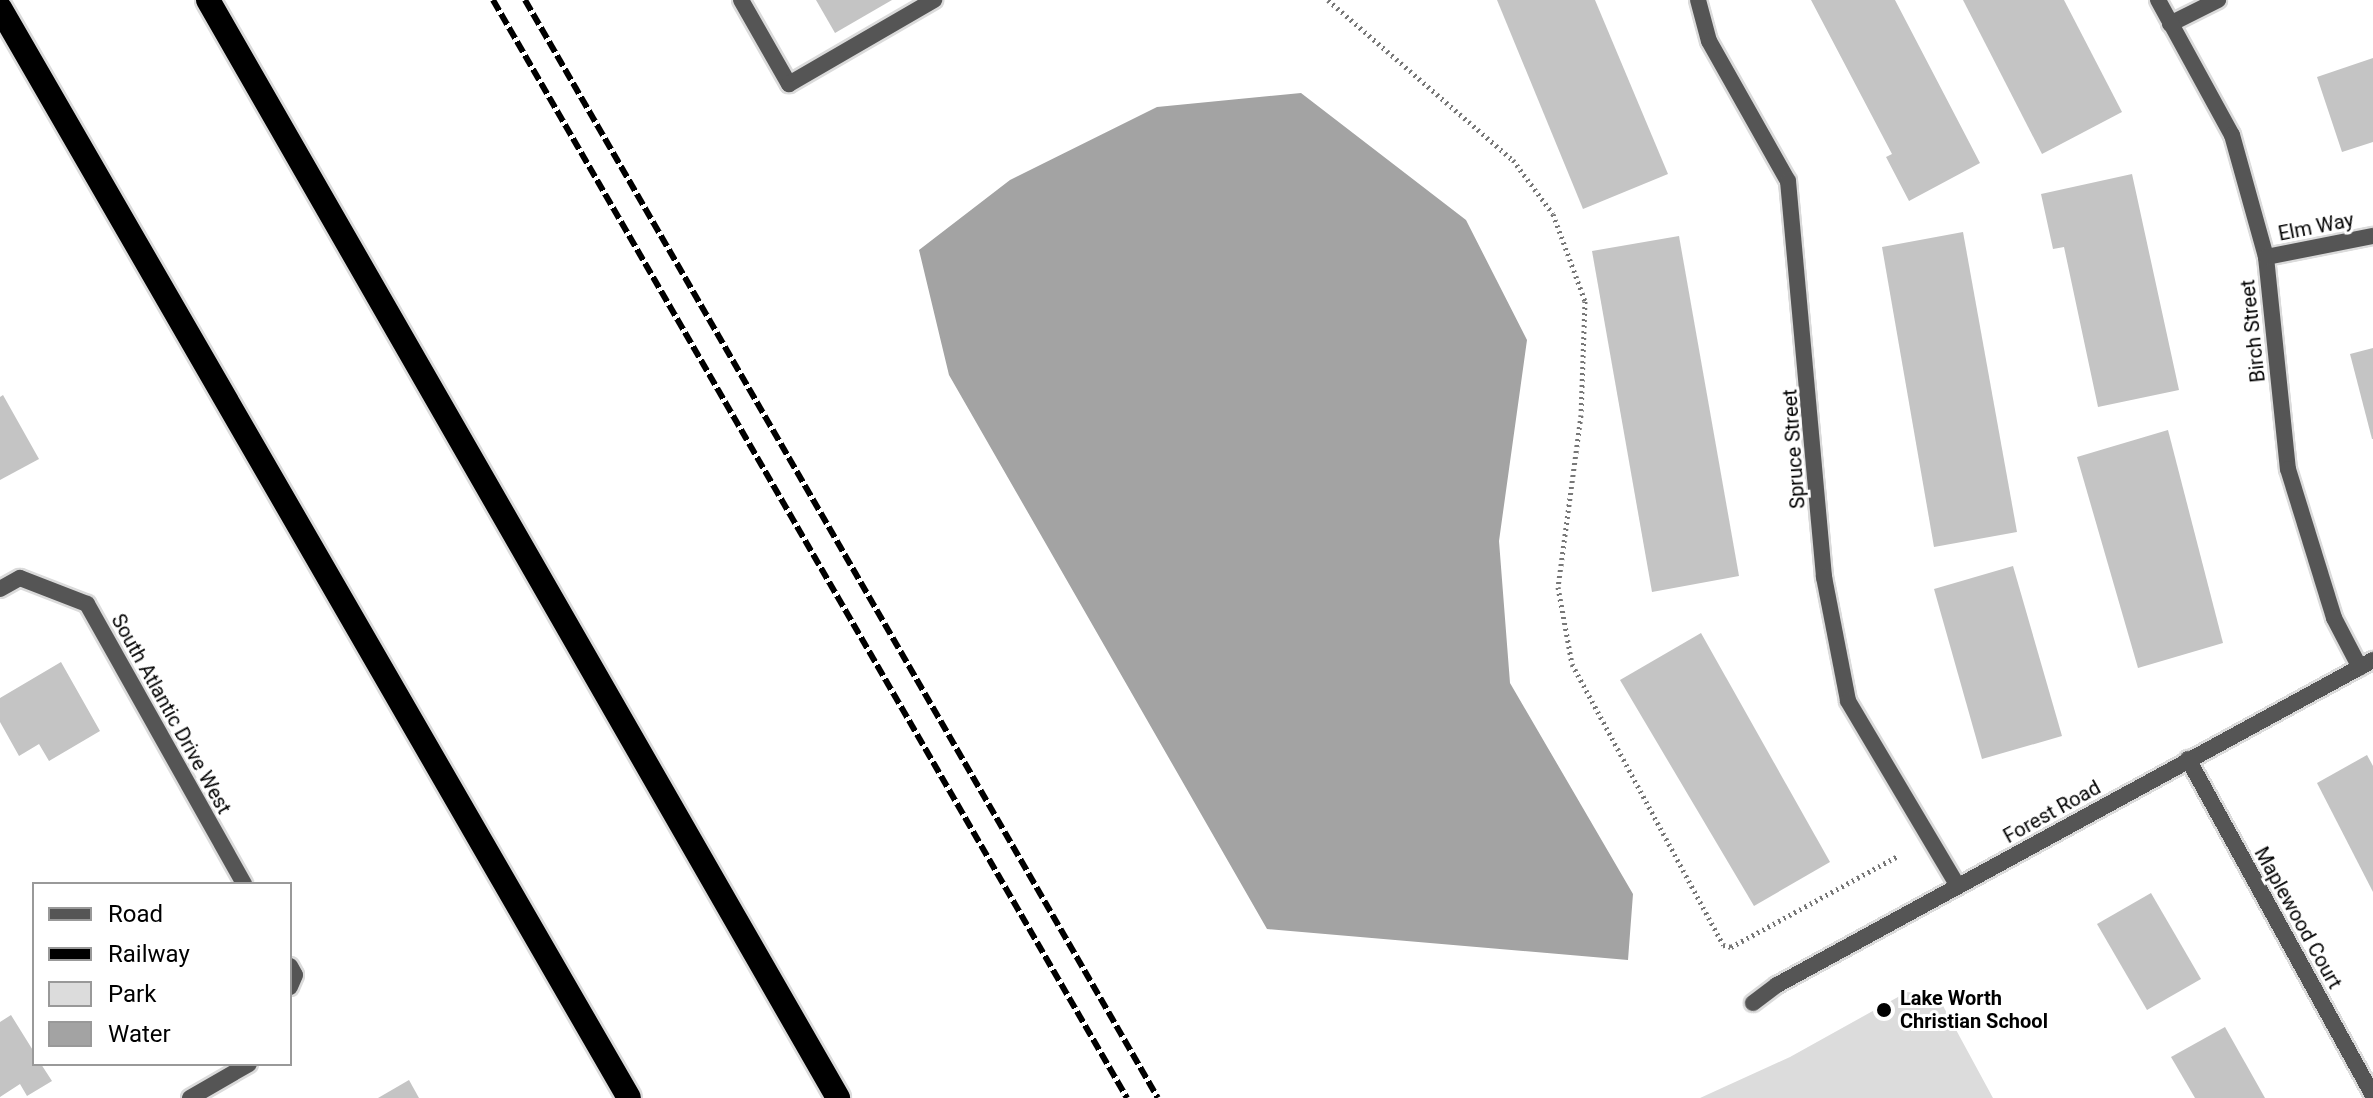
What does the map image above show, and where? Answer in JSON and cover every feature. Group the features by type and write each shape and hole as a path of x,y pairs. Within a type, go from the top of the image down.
{"highway":[{"path":"208,0 838,1098"},
{"path":"0,8 629,1098"}],"street":[{"path":"741,0 789,84 934,0"},
{"name":"Spruce Street","path":"1698,0 1709,41 1788,181 1824,577 1848,701 1958,886"},
{"name":"Birch Street","path":"2158,0 2232,135 2266,257 2288,469 2334,618 2366,664"},
{"path":"2170,24 2218,0"},
{"name":"Elm Way","path":"2266,257 2373,236"},
{"name":"South Atlantic Drive West","path":"0,589 20,578 87,604 243,882"},
{"name":"Forest Road","path":"1753,1003 1958,886 2366,664"},
{"name":"Maplewood Court","path":"2188,759 2373,1096"},
{"path":"190,1098 246,1066"}],"path":[{"path":"1328,0 1513,160 1553,214 1585,301 1581,415 1558,587 1572,664 1723,945 1731,947 1898,856"}],"green space":[{"path":"1907,992 1933,995 1942,1004 1993,1098 1700,1098 1790,1057"}],"water":[{"path":"1301,93 1466,220 1527,340 1499,541 1510,683 1633,894 1628,960 1267,929 949,375 919,250 1010,180 1157,107"}],"building":[{"path":"816,0 892,0 835,33"},
{"path":"1497,0 1595,0 1668,174 1583,209"},
{"path":"1811,0 1895,0 1980,163 1909,201 1886,157 1892,154"},
{"path":"1963,0 2064,0 2122,112 2042,154"},
{"path":"2373,58 2373,142 2342,152 2317,77"},
{"path":"2132,174 2179,390 2098,407 2064,247 2053,249 2041,194"},
{"path":"1963,232 2017,532 1934,547 1882,247"},
{"path":"1679,236 1739,576 1652,592 1592,251"},
{"path":"2373,348 2373,439 2372,439 2350,354"},
{"path":"3,395 39,459 0,480 0,397"},
{"path":"2168,430 2223,643 2138,668 2077,457"},
{"path":"2013,566 2062,736 1982,759 1934,589"},
{"path":"1701,633 1830,862 1754,906 1620,680"},
{"path":"61,662 100,731 49,761 39,744 19,756 0,722 0,698"},
{"path":"2367,755 2373,766 2373,892 2317,783"},
{"path":"2151,893 2201,979 2147,1010 2097,924"},
{"path":"11,1015 32,1049 32,1066 42,1066 52,1081 27,1096 20,1084 0,1097 0,1022"},
{"path":"2225,1027 2265,1098 2195,1098 2171,1057"},
{"path":"409,1080 419,1098 378,1098"}],"railway":[{"path":"493,0 1127,1098"},
{"path":"525,0 1158,1098"}],"place":[{"name":"Lake Worth Christian School","path":"1884,1010"}]}
